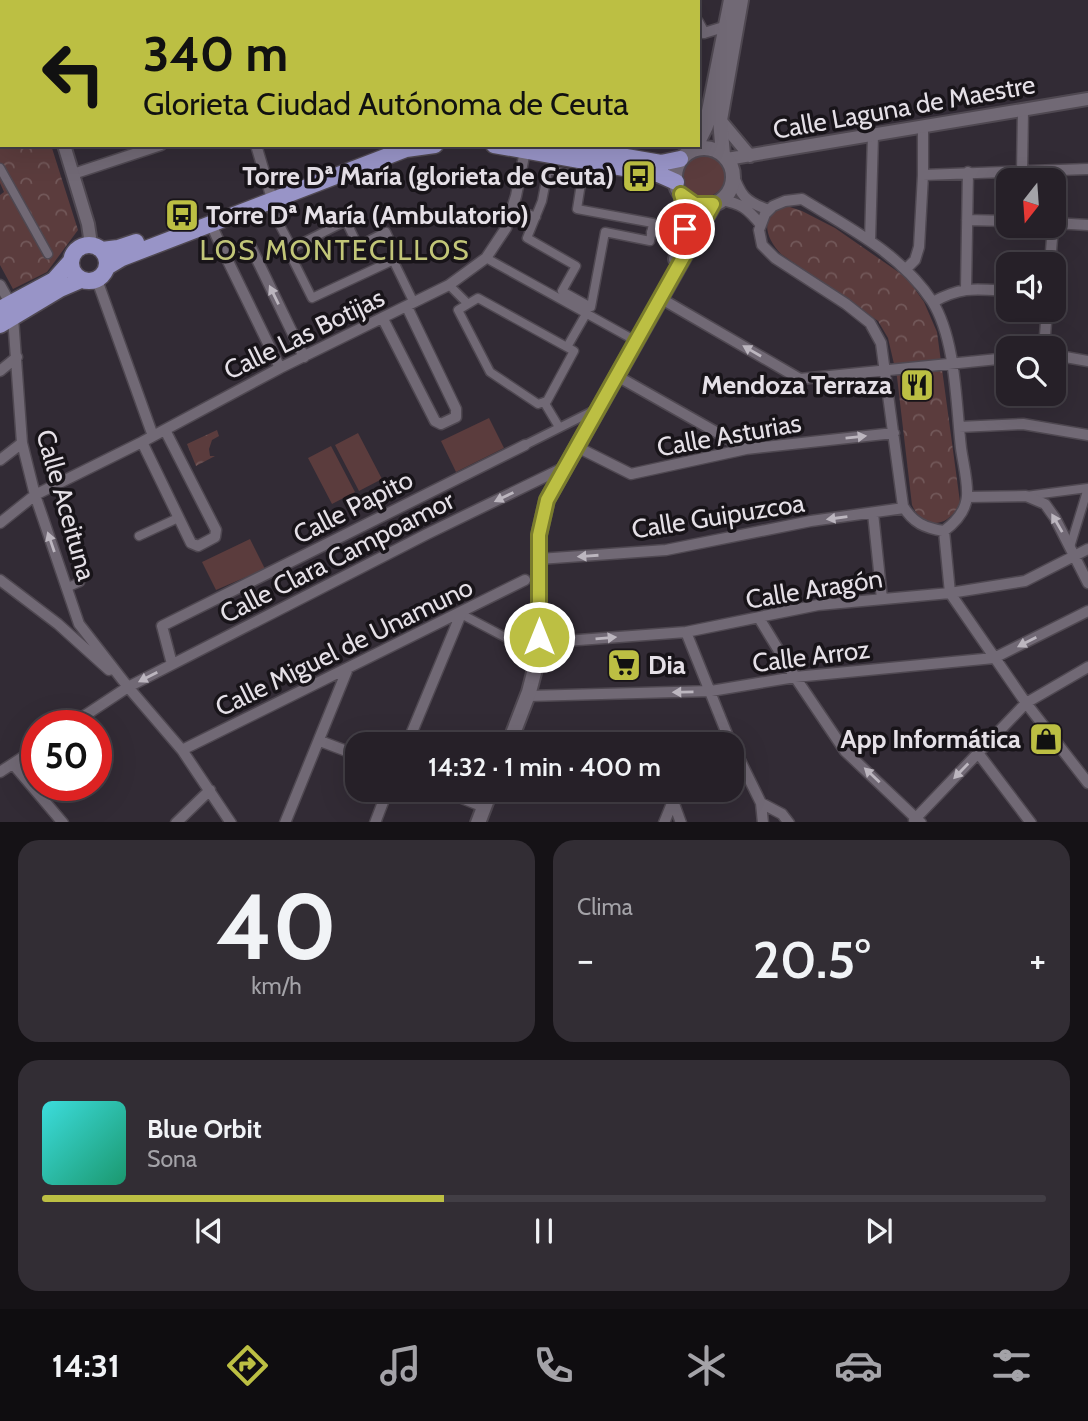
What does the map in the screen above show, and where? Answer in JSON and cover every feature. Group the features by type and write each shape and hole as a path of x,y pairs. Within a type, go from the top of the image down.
{"main road":[{"path":"514,732 528,696 538,649 539,535 547,500 668,284 717,202 731,187 728,162 708,124 731,0"},
{"path":"708,124 741,0"},
{"path":"107,267 122,258 211,224 382,147"},
{"path":"6,313 54,280 81,246 118,248 406,149 420,147"},
{"path":"504,147 525,151 566,166 658,174 695,204 717,202"},
{"path":"668,284 682,238 686,211 678,188 677,166 695,147"},
{"path":"700,147 710,149 728,162"},
{"path":"590,148 661,163 681,159"},
{"path":"6,313 105,272 107,257 97,247"},
{"path":"70,262 73,272 89,280"},
{"path":"479,822 486,802"}],"street":[{"path":"701,36 727,26"},
{"path":"701,36 723,46"},
{"name":"Calle Laguna de Maestre","path":"728,162 750,156 1088,99"},
{"path":"1022,168 1023,110"},
{"path":"708,124 750,156"},
{"path":"906,270 915,260 919,247 923,128"},
{"path":"870,241 873,135"},
{"path":"65,147 97,247"},
{"path":"73,174 131,150 149,147"},
{"path":"257,147 269,197 292,248"},
{"path":"260,158 262,147"},
{"name":"Calle Las Botijas","path":"0,522 35,495 142,442 279,368 449,285 486,258 506,228 525,151"},
{"path":"728,162 737,186 750,204 769,210"},
{"path":"486,258 573,302 591,307 606,232 650,241 653,223 577,209 582,177 566,166 548,170 542,201 527,238 576,266 562,291 573,302 586,314 636,341"},
{"path":"0,168 48,254"},
{"path":"1066,170 1088,169"},
{"path":"966,289 968,173"},
{"path":"923,175 996,173"},
{"path":"802,199 870,241 906,270 933,302 945,332 967,497 958,521 944,530 927,528 910,518 904,508 881,343 870,323 846,304 775,258 762,245 759,230 772,205 802,199"},
{"path":"717,202 735,202 747,208 761,225"},
{"path":"512,208 536,217"},
{"path":"967,220 996,221"},
{"path":"346,221 358,246 386,232 398,258 393,260 312,298 288,250 346,221"},
{"path":"211,224 279,368"},
{"path":"1066,224 1088,225"},
{"path":"651,232 682,238"},
{"path":"225,255 249,243 304,357"},
{"path":"383,319 435,421 441,424 456,417 456,409 393,260"},
{"path":"89,280 153,436"},
{"path":"0,285 6,313"},
{"path":"449,285 468,304"},
{"path":"933,302 947,294 966,289 996,290"},
{"path":"478,298 574,351 548,401 538,404 490,372 458,310 468,304 478,298"},
{"path":"660,298 800,379 996,359"},
{"name":"Calle Aceituna","path":"6,313 18,357 22,443 35,495 79,624 128,687"},
{"path":"567,347 586,314"},
{"path":"0,371 18,357"},
{"path":"1066,357 1088,361"},
{"path":"617,376 746,449"},
{"path":"544,402 559,427"},
{"name":"Calle Papito","path":"172,664 161,624 597,408"},
{"path":"959,427 1023,424 1088,435"},
{"path":"142,442 191,543 198,545 215,537 216,530 165,430"},
{"name":"Calle Asturias","path":"577,447 631,474 746,449 894,433"},
{"path":"0,460 22,443"},
{"name":"Calle Clara Campoamor","path":"93,710 128,687 172,664 565,467"},
{"path":"967,497 1022,496 1088,488 1072,551"},
{"path":"1022,496 1045,504 1088,583"},
{"name":"Calle Guipuzcoa","path":"539,559 666,550 811,522 904,508"},
{"path":"873,513 882,599"},
{"path":"139,536 178,518"},
{"path":"944,530 950,593 1026,703 1088,783"},
{"name":"Calle Aragón","path":"538,649 687,632 818,605 950,593 1025,581 1072,551 1088,549"},
{"path":"0,580 58,624 128,687 182,750 231,822"},
{"name":"Calle Miguel de Unamuno","path":"182,750 525,580"},
{"path":"66,588 80,582"},
{"path":"58,624 67,618 73,606"},
{"name":"Calle Arroz","path":"528,696 711,691 795,677 994,658 1088,611"},
{"path":"412,732 461,614 538,649"},
{"path":"759,618 845,751 916,821 1026,703 1088,667"},
{"path":"687,632 726,732"},
{"path":"285,822 348,668"},
{"path":"320,740 345,750"},
{"path":"978,753 1031,822"},
{"path":"0,772 21,759"},
{"path":"13,764 62,822"},
{"path":"744,770 761,803 763,822"},
{"path":"176,822 210,790"},
{"path":"664,822 673,801 681,822"},
{"path":"375,822 383,802"},
{"path":"472,802 484,807"},
{"path":"761,803 782,814 789,822"}],"green space":[{"path":"0,147 52,147 78,230 47,272 13,289 0,265 0,195 4,192 0,183"},
{"path":"704,155 719,161 725,176 719,191 704,197 689,191 683,176 689,161"},
{"path":"787,206 835,228 907,278 924,302 937,332 960,502 956,511 943,521 936,523 923,519 912,505 897,377 888,338 878,321 775,248 768,234 768,220 778,209"},
{"path":"489,418 504,448 456,472 441,441"},
{"path":"217,430 219,436 212,440 209,449 210,456 215,456 196,466 187,444"},
{"path":"358,433 382,479 359,491 335,445"},
{"path":"331,446 355,492 332,504 308,458"},
{"path":"250,539 265,569 216,590 202,562"}],"place":[{"name":"Torre Dª María (glorieta de Ceuta)","path":"639,176"},
{"name":"Torre Dª María (Ambulatorio)","path":"182,215"},
{"name":"Mendoza Terraza","path":"917,385"},
{"name":"Dia","path":"624,665"},
{"name":"App Informática","path":"1046,739"}],"district":[{"name":"LOS MONTECILLOS","path":"335,250"}],"route":[{"path":"539,637 539,535 547,500 713,204 695,204 681,194 686,211 685,229"}]}
